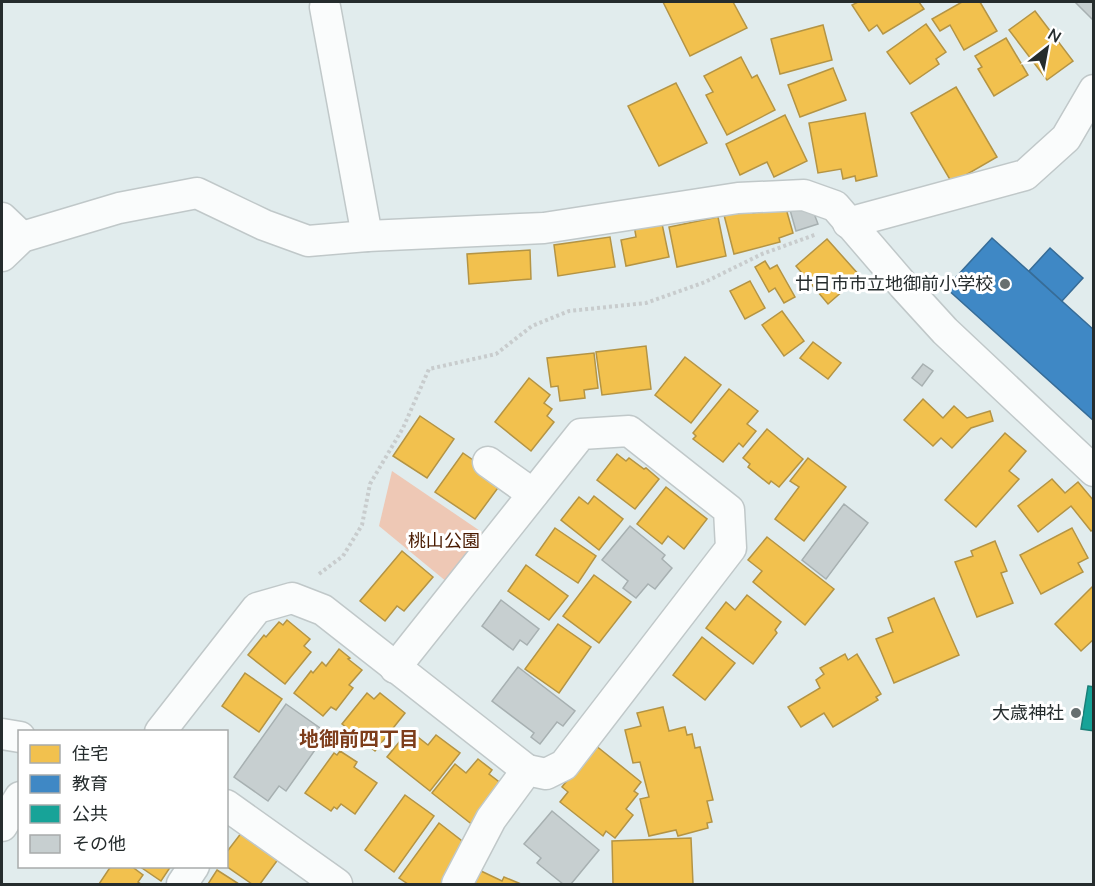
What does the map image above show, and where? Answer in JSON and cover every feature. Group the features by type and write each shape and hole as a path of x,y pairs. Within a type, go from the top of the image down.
{"street":[{"path":"325,7 367,236"},
{"path":"848,223 1025,175 1066,138 1094,90"},
{"path":"8,237 119,208 197,193 264,225 308,241 544,228 738,198 804,195 835,206 945,331 1094,471"},
{"path":"162,730 257,609 292,598 322,610 395,668 527,770 546,774 564,765 731,548 729,510 629,431 581,434 395,668"},
{"path":"488,462 533,494"},
{"path":"2,734 18,737"},
{"path":"457,885 491,819 527,770"},
{"path":"2,826 18,800"},
{"path":"228,810 337,885"},
{"path":"182,885 193,868"}],"path":[{"path":"315,577 343,556 362,525 370,484 403,428 429,369 496,354 532,327 569,311 646,303 705,282 762,254 848,223"}],"green space":[{"name":"桃山公園","path":"392,471 486,535 447,582 379,526"}],"building: 住宅":[{"path":"663,2 733,2 747,28 690,56"},
{"path":"858,2 919,2 924,9 883,34 877,25 869,31 852,5"},
{"path":"962,2 980,2 997,31 964,50 950,25 940,31 932,19"},
{"path":"1035,11 1073,61 1047,80 1009,30"},
{"path":"926,24 946,52 936,59 939,64 910,84 887,52"},
{"path":"823,25 832,60 780,74 771,39"},
{"path":"1006,38 1028,75 994,96 978,69 982,67 975,56"},
{"path":"741,57 752,78 757,75 775,110 727,135 706,95 713,92 704,76"},
{"path":"833,68 846,100 800,117 788,85"},
{"path":"676,83 707,143 659,166 628,106"},
{"path":"956,87 997,157 952,183 911,113"},
{"path":"865,113 877,176 856,181 855,176 843,179 841,169 818,173 809,123"},
{"path":"785,115 807,161 774,177 767,162 740,175 726,144"},
{"path":"785,205 793,233 779,238 780,242 734,254 724,215 751,208 753,213"},
{"path":"718,217 726,256 677,267 669,227"},
{"path":"661,219 669,257 626,266 621,240 636,237 634,225"},
{"path":"610,237 615,267 558,276 554,245"},
{"path":"827,239 860,276 828,304 796,266"},
{"path":"530,250 531,279 469,284 467,254"},
{"path":"765,261 770,269 777,265 795,297 784,303 775,288 769,292 755,267"},
{"path":"750,281 765,308 745,319 730,291"},
{"path":"782,311 804,341 784,356 762,325"},
{"path":"813,342 841,363 828,379 800,358"},
{"path":"646,346 651,389 602,395 596,352"},
{"path":"594,353 598,388 584,390 585,398 560,401 558,386 551,387 547,358"},
{"path":"685,357 721,385 691,423 655,395"},
{"path":"529,378 550,395 544,403 552,409 547,416 554,422 531,451 495,422"},
{"path":"729,389 758,411 747,424 756,431 743,447 739,443 723,462 693,439 696,436 693,433"},
{"path":"923,399 943,418 954,406 967,418 990,411 993,421 971,428 952,448 941,438 933,446 904,420"},
{"path":"420,416 454,439 427,478 393,456"},
{"path":"767,429 803,459 779,487 771,481 769,484 748,467 750,464 743,458"},
{"path":"1005,433 1026,451 1009,471 1019,479 976,527 945,500"},
{"path":"463,453 503,481 475,519 435,492"},
{"path":"617,454 626,461 629,458 644,469 646,468 659,479 635,509 597,480"},
{"path":"808,458 846,487 804,541 775,519 799,487 790,481"},
{"path":"1052,479 1065,493 1078,482 1094,501 1094,529 1091,531 1071,506 1038,532 1018,506"},
{"path":"666,487 707,519 684,549 668,536 662,544 637,524"},
{"path":"594,496 623,519 599,550 561,520 579,497 588,504"},
{"path":"555,528 596,556 578,583 536,555"},
{"path":"1072,528 1088,558 1078,563 1083,572 1041,594 1020,555"},
{"path":"767,537 834,589 805,625 753,582 762,571 748,560"},
{"path":"995,541 1007,571 1001,573 1013,603 977,617 955,562 973,556 971,551"},
{"path":"402,551 433,577 404,611 397,606 385,621 360,601"},
{"path":"526,565 568,596 549,620 508,591"},
{"path":"594,575 631,602 599,643 563,616"},
{"path":"1094,585 1094,639 1081,651 1055,624"},
{"path":"747,595 781,622 775,630 777,633 753,664 706,628 726,602 735,610"},
{"path":"934,598 959,655 894,683 876,639 893,632 888,618"},
{"path":"287,620 310,639 304,646 311,652 285,684 248,655 264,635 266,637 279,622 283,625"},
{"path":"558,624 591,647 559,693 525,669"},
{"path":"702,637 735,663 705,700 673,675"},
{"path":"339,649 362,670 349,685 353,688 336,710 331,707 323,716 294,693 311,671 313,673 322,662 326,666"},
{"path":"845,654 848,660 857,654 881,694 876,697 878,700 833,727 824,713 801,727 788,707 820,688 816,680 824,674 820,668"},
{"path":"245,673 282,699 259,732 222,706"},
{"path":"367,693 374,699 380,693 405,713 375,751 342,724"},
{"path":"663,707 669,731 685,727 687,735 692,734 695,748 700,747 713,800 707,801 712,822 707,823 708,828 678,836 676,830 649,836 640,799 649,797 640,762 633,763 625,730 641,726 637,713"},
{"path":"409,730 428,745 436,735 460,753 430,791 387,757"},
{"path":"595,745 641,782 634,791 638,794 626,809 633,815 615,838 606,831 603,836 560,802 568,792 562,787"},
{"path":"340,751 357,762 354,767 377,783 355,814 341,804 337,809 334,807 331,811 305,793 334,753 337,755"},
{"path":"478,759 492,770 489,774 506,787 474,826 432,793 455,764 466,773"},
{"path":"405,795 434,816 394,872 365,850"},
{"path":"439,823 466,844 445,884 408,884 399,878"},
{"path":"245,828 282,854 260,884 252,884 228,867 228,850"},
{"path":"691,838 693,884 613,884 612,841"},
{"path":"110,868 134,868 143,875 138,882 141,884 99,884"},
{"path":"142,868 170,868 161,881"},
{"path":"217,870 239,884 208,884"},
{"path":"481,871 502,881 504,877 521,884 474,884"}],"building: 教育":[{"path":"992,238 1094,330 1094,421 946,288"},
{"path":"1050,248 1083,278 1062,301 1029,271"}],"building: 公共":[{"path":"1088,686 1094,687 1094,731 1081,729"}],"building: その他":[{"path":"1075,2 1094,2 1094,21"},
{"path":"812,208 818,224 796,231 790,210"},
{"path":"923,364 933,371 922,386 912,378"},
{"path":"844,504 868,523 826,579 802,560"},
{"path":"630,526 665,555 662,559 672,568 655,589 648,584 636,598 623,588 628,581 602,560"},
{"path":"501,600 539,629 527,645 520,640 513,650 482,626"},
{"path":"518,667 575,711 563,726 557,722 540,744 531,737 534,733 492,701"},
{"path":"286,704 327,733 286,791 279,786 268,801 234,777"},
{"path":"552,811 599,850 571,884 563,884 537,863 541,858 524,844"}],"place":[{"name":"廿日市市立地御前小学校","path":"1005,284"},
{"name":"大歳神社","path":"1076,713"}],"district":[{"name":"地御前四丁目","path":"359,739"}]}
